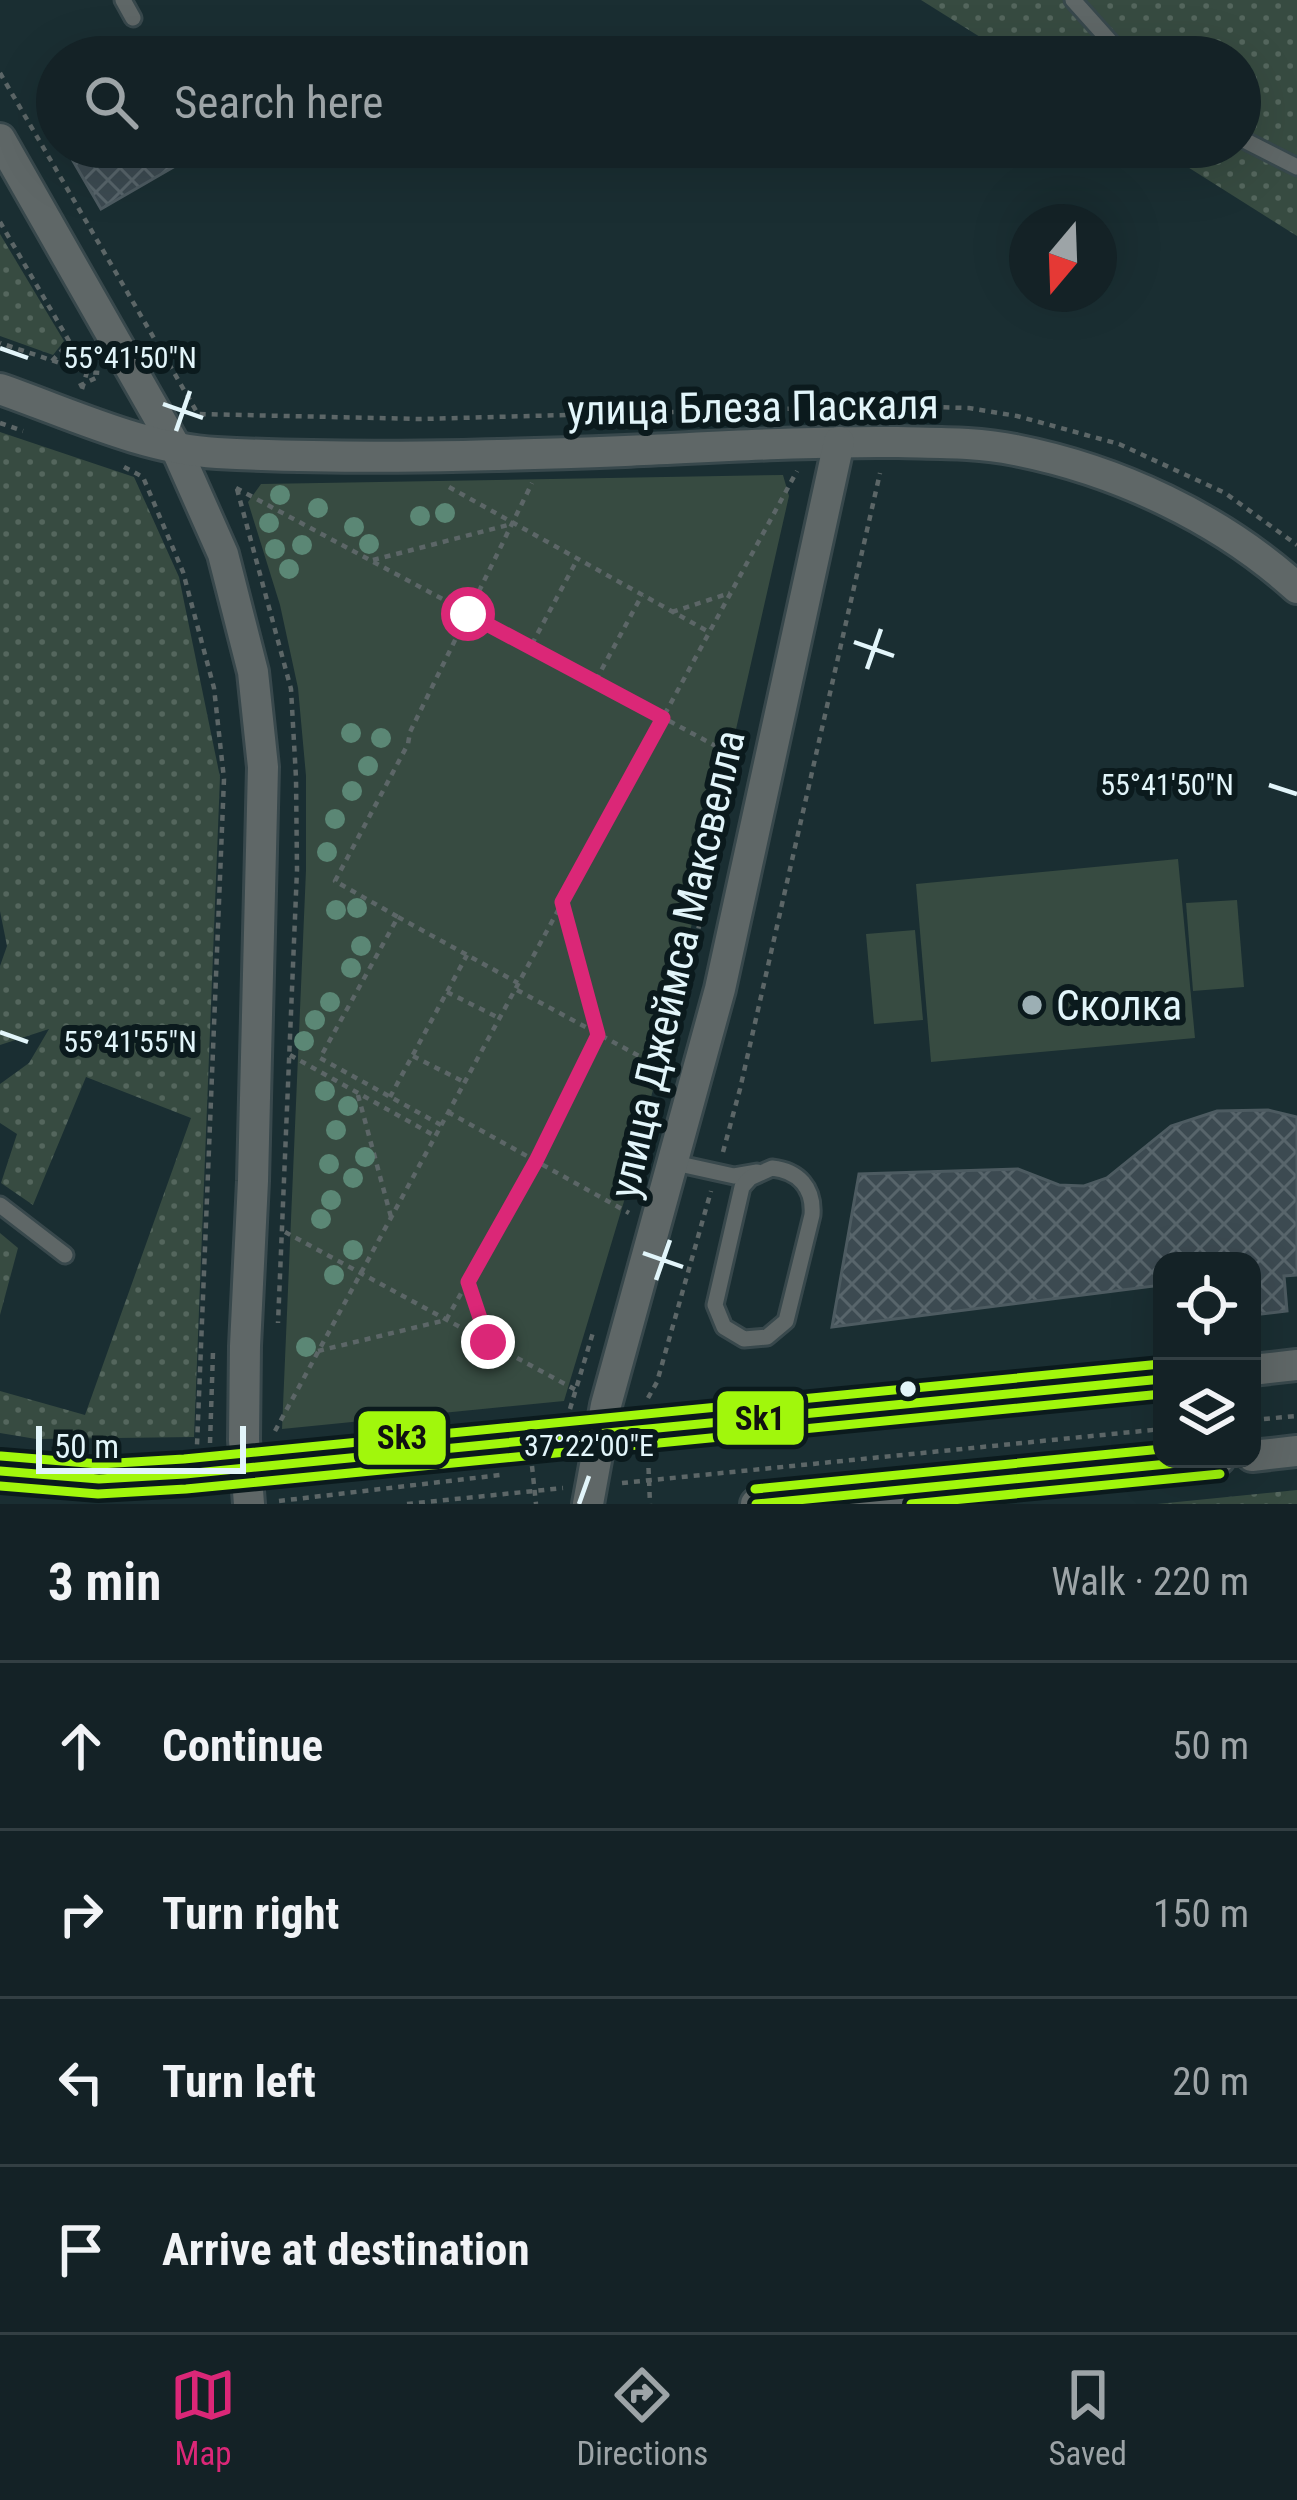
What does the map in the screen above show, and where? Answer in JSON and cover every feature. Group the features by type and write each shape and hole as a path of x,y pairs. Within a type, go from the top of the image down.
{"street":[{"path":"0,139 115,366 175,446 223,554 253,672 263,767 245,1469 259,1503"},
{"name":"улица Блеза Паскаля","path":"0,389 76,395 175,446 213,453 430,458 839,442 1011,449 1132,485 1200,519 1297,588"},
{"name":"улица Джеймса Максвелла","path":"580,1496 606,1474 601,1432 720,988 839,442"},
{"path":"1261,1369 1297,1365"},
{"path":"0,1471 99,1479 245,1469 1153,1380"},
{"path":"1261,1455 1297,1451"},
{"path":"756,1504 1153,1465"}],"lane":[{"path":"123,0 133,18"},
{"path":"1072,0 1105,36"},
{"path":"1261,149 1297,167"},
{"path":"675,1163 716,1174 772,1168 795,1174 810,1192 812,1216 786,1322 767,1337 744,1339 717,1317 716,1293 738,1198 742,1187 760,1172"},
{"path":"0,1205 65,1255"}],"path":[{"path":"0,73 36,134"},
{"path":"56,168 198,414 422,419 931,405 1018,416 1119,443 1225,493 1297,544"},
{"path":"0,222 87,372"},
{"path":"76,395 157,341"},
{"path":"52,361 70,342"},
{"path":"0,343 87,372 115,366"},
{"path":"92,353 115,366"},
{"path":"76,395 87,372"},
{"path":"0,423 43,438"},
{"path":"116,462 143,477 184,572 214,688 224,779 196,1445"},
{"path":"271,1437 796,471 796,492"},
{"path":"536,472 408,744 335,880 665,1070 724,824"},
{"path":"646,1401 657,1382 740,1089 880,473"},
{"path":"445,484 709,632"},
{"path":"237,489 738,758"},
{"path":"369,560 512,524"},
{"path":"530,646 577,560"},
{"path":"672,612 731,592"},
{"path":"596,682 642,595"},
{"path":"318,1351 446,1320 536,1161 598,1035 562,902"},
{"path":"398,917 320,1058 441,1126"},
{"path":"391,1097 467,955"},
{"path":"447,992 499,1018"},
{"path":"290,1055 435,1136"},
{"path":"413,1056 464,1082"},
{"path":"357,1093 391,1217"},
{"path":"448,1112 629,1213"},
{"path":"283,1231 576,1390"},
{"path":"468,1282 488,1342"},
{"path":"570,1409 596,1324"},
{"path":"210,1443 214,1334"},
{"path":"1261,1419 1297,1416"},
{"path":"532,1471 649,1481 1153,1430"},
{"path":"1084,1437 1088,1470"},
{"path":"606,1474 648,1460 650,1504"},
{"path":"259,1503 511,1474"},
{"path":"407,1504 580,1496"}],"green space":[{"path":"921,0 1297,0 1297,236 1189,168 1261,168 1261,36 978,36"},
{"path":"0,234 64,341 53,355 0,336"},
{"path":"0,432 134,477 179,577 220,777 194,1437 36,1439 0,1433 0,1391 85,1415 191,1118 86,1077 33,1205 1,1183 17,1134 0,1123 0,1084 29,1063 49,1029 0,1045 0,966 7,946 0,911"},
{"path":"783,475 789,496 662,1055 564,1401 282,1429 306,776 298,688 280,605 248,502 261,484"},
{"path":"1178,859 1195,1038 931,1062 916,884"},
{"path":"1237,900 1244,987 1193,991 1186,903"},
{"path":"915,930 923,1020 874,1024 866,934"},
{"path":"0,1233 18,1248 0,1315"},
{"path":"1297,1490 1297,1504 1157,1504"}],"building":[{"path":"77,168 172,168 101,209"},
{"path":"1268,1110 1297,1117 1297,1275 1284,1276 1287,1311 1261,1314 1261,1252 1153,1252 1153,1286 832,1327 859,1174 1018,1169 1059,1185 1084,1186 1107,1178 1171,1126 1217,1111"}],"transit line":[{"name":"Sk3","path":"1,1456 99,1464 184,1459 1153,1365"},
{"name":"Sk1","path":"0,1471 99,1479 185,1474 1153,1380"},
{"path":"0,1486 98,1494 186,1489 1153,1395"},
{"name":"Sk3","path":"755,1489 1153,1450"},
{"name":"Sk1","path":"756,1504 1153,1465"},
{"path":"911,1504 1220,1474"}],"place":[{"name":"Сколка","path":"1032,1005"}],"route":[{"path":"468,614 663,718 562,902 598,1035 536,1161 468,1282 488,1342"}]}
